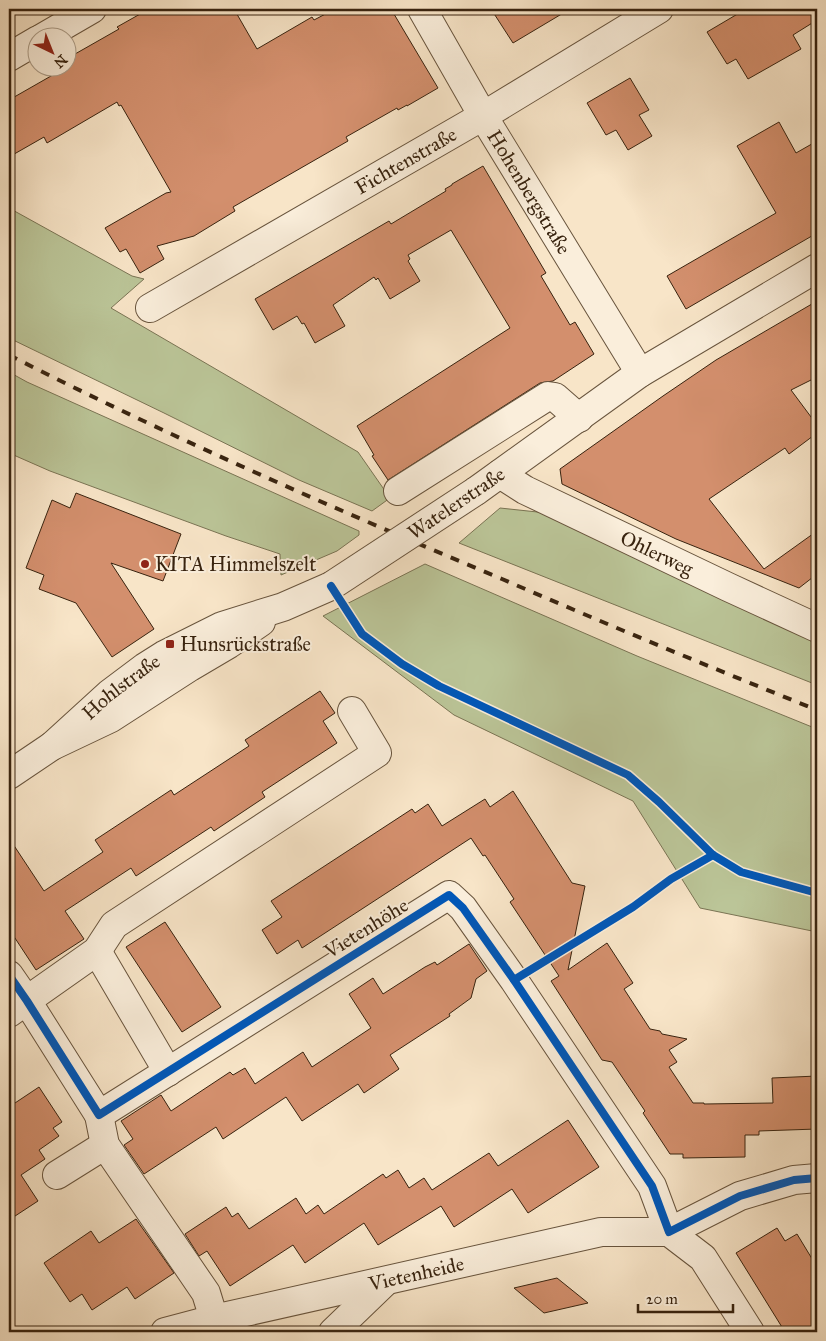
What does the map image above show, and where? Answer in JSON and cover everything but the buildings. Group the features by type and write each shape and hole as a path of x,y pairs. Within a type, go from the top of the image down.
{"street":[{"path":"59,28 92,9"},
{"name":"Hohenbergstraße","path":"422,9 484,116 640,373"},
{"name":"Fichtenstraße","path":"150,308 484,116 659,9"},
{"path":"9,57 28,46"},
{"name":"Watelerstraße","path":"331,586 476,491 640,373 817,268"},
{"name":"Watelerstraße","path":"398,491 548,396 555,397 579,418"},
{"name":"Ohlerweg","path":"500,474 524,490 817,628"},
{"name":"Hohlstraße","path":"9,776 52,746 111,718 283,608 331,586"},
{"path":"18,1007 97,951 114,925 377,753 352,711"},
{"name":"Vietenhöhe","path":"99,1115 449,895 463,908 514,980 652,1186 669,1232"},
{"path":"97,951 168,1072"},
{"path":"9,975 18,1007 99,1115 105,1144 206,1292 214,1320"},
{"path":"57,1175 105,1144"},
{"name":"Vietenheide","path":"165,1332 602,1232 669,1232 740,1196 794,1180 817,1178"},
{"path":"669,1232 703,1258 750,1332"},
{"path":"333,1332 386,1281"}],"green space":[{"path":"9,208 132,276 144,279 111,308 358,452 390,498 372,511 299,480 9,338"},
{"path":"9,372 27,382 359,531 359,535 337,551 281,575 280,554 50,471 9,453"},
{"path":"500,508 556,514 817,635 817,685 459,543"},
{"path":"425,564 637,656 817,729 817,932 700,908 633,801 454,715 323,616"}],"railway":[{"path":"9,355 130,415 315,499 439,553 817,710"}],"cycle path":[{"path":"331,586 362,634 402,664 439,686 628,775 659,802 713,855 741,872 817,893"},
{"path":"514,980 633,907 671,879 713,855"},
{"path":"9,975 99,1115 449,895 463,908 514,980 652,1186 669,1232 740,1196 794,1180 817,1178"}],"place":[{"name":"KITA Himmelszelt","path":"145,564"},
{"name":"Hunsrückstraße","path":"170,644"}]}
